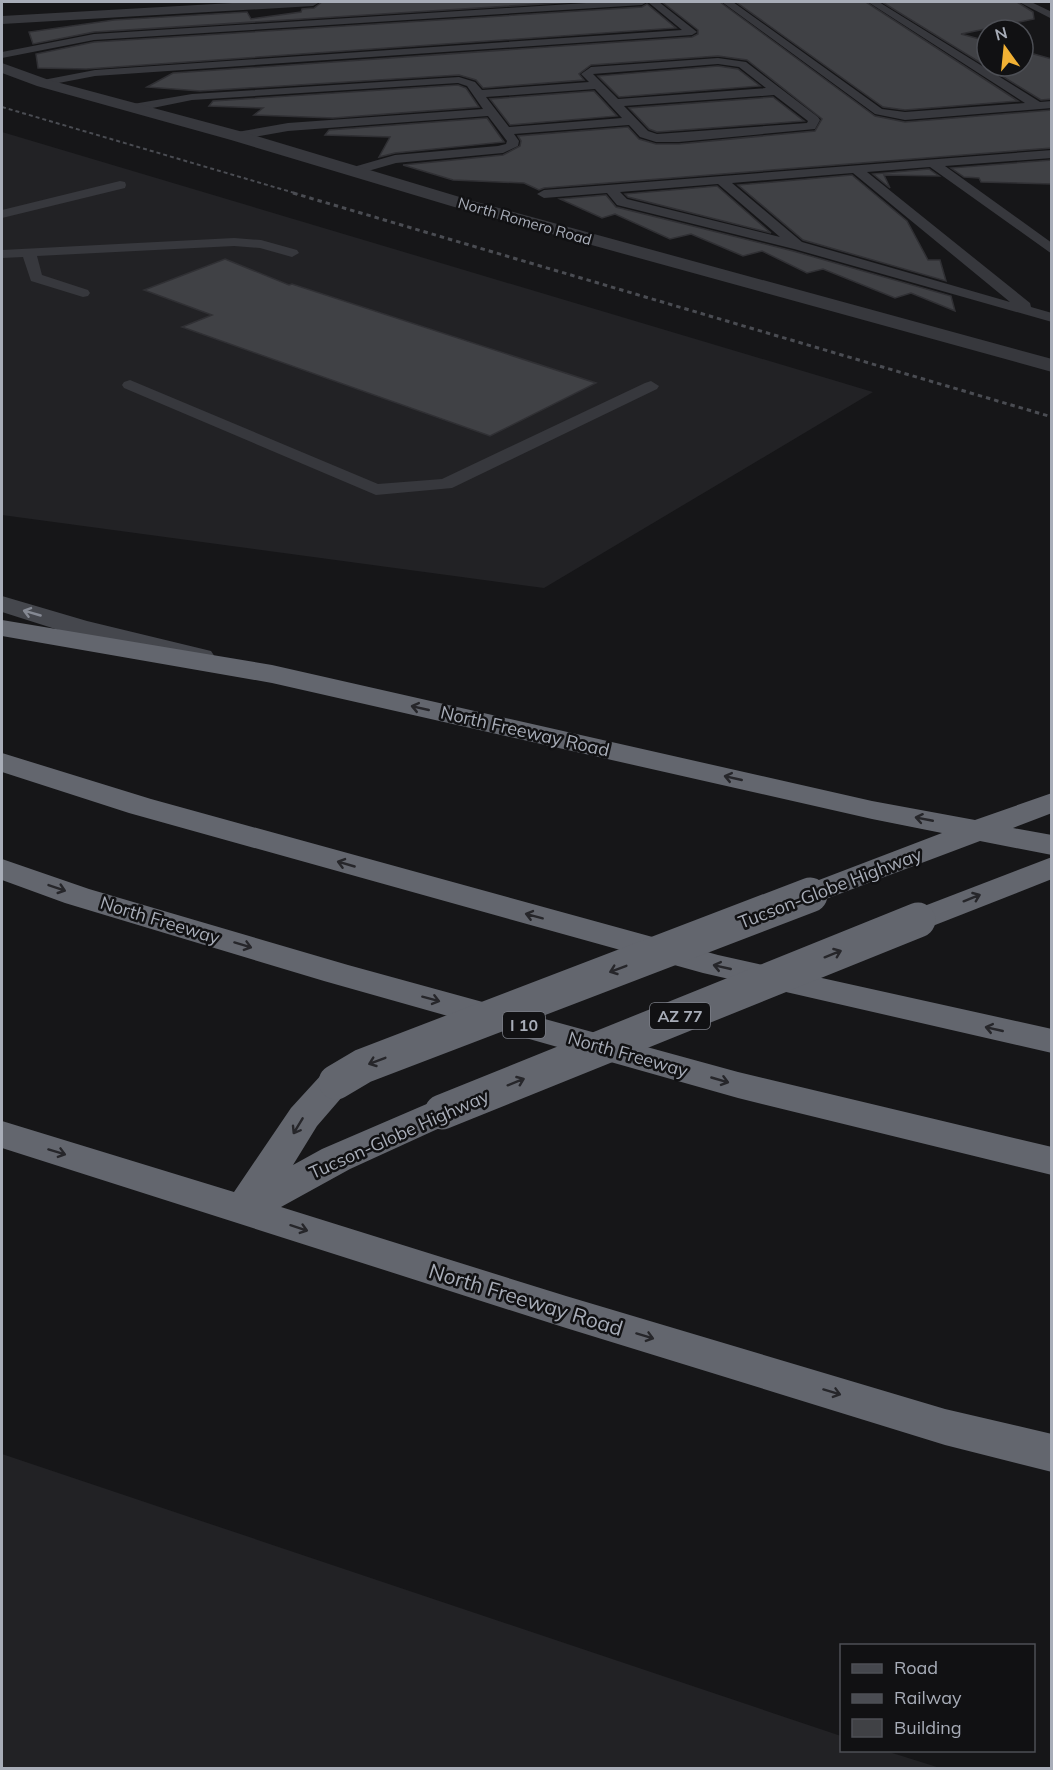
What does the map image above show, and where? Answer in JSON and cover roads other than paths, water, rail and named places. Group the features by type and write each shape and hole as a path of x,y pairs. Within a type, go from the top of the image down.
{"highway":[{"path":"2,628 272,674"},
{"name":"North Freeway Road","path":"272,674 872,810 1052,845"},
{"path":"2,762 151,810 715,965 1052,1041"},
{"name":"Tucson-Globe Highway","path":"243,1210 304,1117 336,1082 363,1066 1052,802"},
{"name":"Tucson-Globe Highway","path":"243,1210 336,1159 442,1112 1052,867"},
{"name":"North Freeway","path":"2,869 77,896 336,973 727,1082 1052,1161"},
{"name":"North Freeway Road","path":"2,1134 566,1312 945,1426"},
{"path":"945,1426 1052,1453"}],"main road":[{"name":"North Freeway Road","path":"2,604 78,627 272,674"},
{"name":"North Freeway Road","path":"945,1426 1052,1460"}],"street":[{"path":"2,20 233,4 313,2"},
{"name":"North Romero Road","path":"2,68 43,83 237,136 466,205 1052,366"}],"lane":[{"path":"2,55 94,38 642,2"},
{"path":"43,83 107,72 692,32 653,2"},
{"path":"727,2 879,112 905,116 1052,104"},
{"path":"873,2 1037,105"},
{"path":"1024,2 1052,16"},
{"path":"732,61 742,64 777,91 814,120 812,126 656,138 644,134 586,74 591,70 732,61"},
{"path":"133,108 192,97 459,80 471,84 513,141 512,147 499,150 395,159 354,171"},
{"path":"479,94 598,85"},
{"path":"615,103 777,91"},
{"path":"237,136 288,127 491,112"},
{"path":"505,130 632,121"},
{"path":"544,194 1052,153"},
{"path":"932,163 1052,250"},
{"path":"855,169 1031,311"},
{"path":"721,180 799,246"},
{"path":"2,214 120,185"},
{"path":"610,189 622,202 799,246 1052,318"},
{"path":"2,254 234,242 261,244 292,253"},
{"path":"29,252 36,278 83,293"},
{"path":"130,385 376,490 446,484 651,386"}],"railway":[{"path":"2,107 298,194"},
{"path":"293,193 1052,417"}]}
